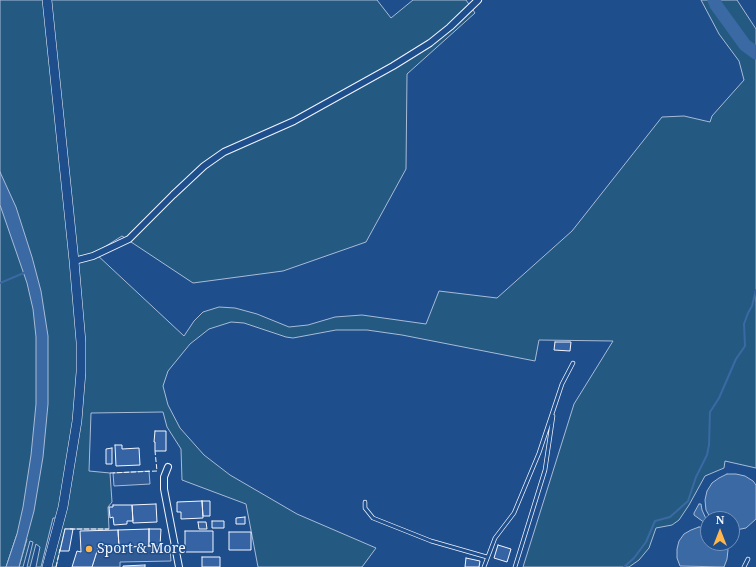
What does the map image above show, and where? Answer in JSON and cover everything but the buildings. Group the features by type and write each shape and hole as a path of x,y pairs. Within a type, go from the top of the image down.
{"main road":[{"path":"46,0 74,261 81,342 81,372 77,421 63,507 47,567"}],"street":[{"path":"74,261 93,256 129,239 204,166 224,152 294,121 393,66 430,43 450,27 478,0"},
{"path":"168,467 164,477 164,489 179,567"}],"lane":[{"path":"484,567 495,538 514,513 539,453 562,384 573,363"},
{"path":"516,567 545,470 554,408"},
{"path":"365,502 365,508 373,518 431,541 487,557"},
{"path":"744,567 748,559"}],"shaded area":[{"path":"0,0 377,0 391,18 413,0 466,0 475,13 407,74 406,169 366,242 283,271 193,283 122,236 95,253 184,336 194,321 203,312 219,307 235,308 257,314 289,327 308,325 335,317 362,315 426,324 439,291 497,298 572,231 662,117 684,116 710,122 712,116 744,80 739,61 719,34 701,0 737,0 756,29 756,468 725,461 724,468 705,476 679,520 672,525 656,528 649,548 639,560 629,567 523,567 574,404 613,341 539,340 535,361 402,335 367,330 336,330 293,338 244,323 231,322 209,329 190,344 168,371 163,386 168,405 180,428 204,455 230,475 297,514 376,548 362,567 258,567 246,504 182,480 181,449 167,427 163,412 91,413 89,471 110,473 112,502 108,507 109,529 65,529 56,567 51,567 63,518 53,518 41,567 36,567 40,547 36,544 30,567 27,567 33,542 30,541 23,567 19,567 27,539 17,534 6,567 0,567"},
{"path":"0,172 16,207 32,257 41,291 48,336 48,404 43,457 34,511 19,567 6,567 17,534 31,455 36,404 36,337 33,309 27,283 0,205"},
{"path":"149,471 150,484 114,486 113,473"},
{"path":"727,474 736,474 745,476 756,485 756,519 746,528 740,529 740,511 706,510 705,500 707,491 712,483"},
{"path":"699,504 701,504 702,511 700,511 700,519 694,515"},
{"path":"700,527 700,551 728,551 724,567 680,566 677,558 679,541 684,534"},
{"path":"160,546 161,550 170,550 171,561 120,562 120,567 92,567 98,548"}],"waterway":[{"path":"714,0 745,45 756,53"},
{"path":"0,283 26,272"},
{"path":"624,567 634,558 646,542 655,521 670,517 688,501 696,477 707,455 709,445 710,412 719,398 736,359 745,346 744,324 752,306 756,290"}],"fence":[{"path":"110,473 157,471 155,451"},
{"path":"70,529 109,529"},
{"path":"56,567 60,549"}],"place":[{"name":"Sport & More","path":"89,549"}]}
